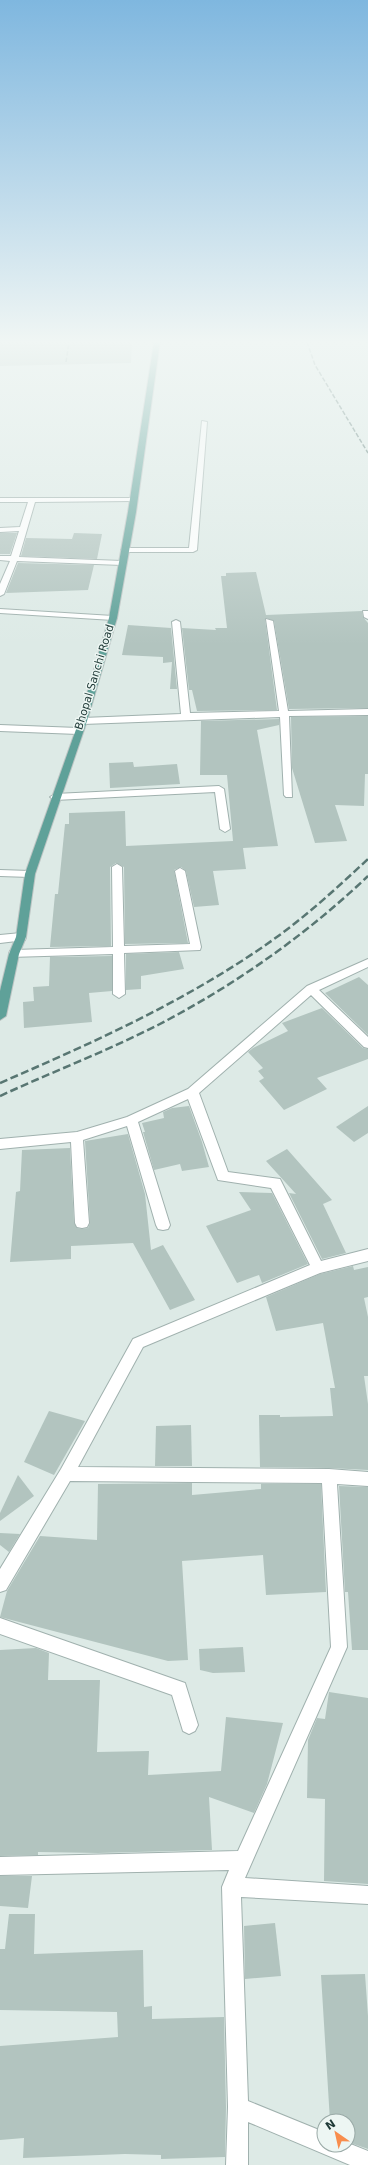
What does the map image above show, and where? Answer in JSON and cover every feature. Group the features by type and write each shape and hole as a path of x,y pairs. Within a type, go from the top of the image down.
{"main road":[{"name":"Bhopal Sanchi Road","path":"1,1009 14,954 21,937 30,874 55,797 78,731 83,721 113,618 132,512 142,443"}],"street":[{"path":"125,550 193,550 202,443"},
{"path":"0,500 133,500"},
{"path":"0,594 14,559 32,500"},
{"path":"0,530 23,530"},
{"path":"0,558 122,563"},
{"path":"0,611 113,618"},
{"path":"269,621 284,714 289,795"},
{"path":"176,622 186,716"},
{"path":"83,721 186,716 368,712"},
{"path":"0,728 78,731"},
{"path":"55,797 219,789 225,829"},
{"path":"117,867 118,994"},
{"path":"14,954 196,947 180,871"},
{"path":"0,873 30,874"},
{"path":"0,938 21,937"},
{"path":"0,1144 77,1137 131,1120 192,1092 311,989 368,964"},
{"path":"311,989 368,1044"},
{"path":"192,1092 223,1176 275,1183 318,1268"},
{"path":"131,1120 163,1225"},
{"path":"77,1137 82,1223"},
{"path":"0,1584 66,1474 138,1344 318,1268 368,1255"},
{"path":"66,1474 329,1476 368,1479"},
{"path":"238,2165 238,2107 231,1887 339,1647 329,1476"},
{"path":"0,1626 179,1689 189,1725"},
{"path":"0,1866 242,1860"},
{"path":"231,1887 368,1896"},
{"path":"238,2107 316,2140"},
{"path":"347,2153 368,2162"}],"building":[{"path":"0,533 17,533 10,554 0,554"},
{"path":"74,533 102,534 97,559 21,556 26,538 72,539"},
{"path":"18,563 94,565 88,590 6,593"},
{"path":"256,572 266,615 362,611 363,617 368,623 368,708 289,709 274,621 266,618 277,710 197,711 192,690 189,690 182,628 216,630 215,628 227,628 221,576 226,576 226,573"},
{"path":"128,625 171,628 177,689 170,689 172,662 163,663 163,657 122,655"},
{"path":"368,716 368,774 365,774 364,806 335,805 347,841 315,843 292,768 291,717"},
{"path":"279,719 279,725 257,730 278,846 243,848 246,869 213,871 219,905 194,907 186,871 181,867 174,870 188,943 125,944 124,867 116,863 110,867 111,946 50,947 55,894 58,894 65,824 69,824 69,813 125,811 126,846 233,841 227,775 200,775 201,721"},
{"path":"133,762 134,767 177,764 180,784 110,788 109,763"},
{"path":"179,952 184,969 141,976 141,989 126,990 126,954"},
{"path":"112,956 112,991 89,993 92,1022 24,1028 23,1002 34,1001 33,987 49,986 50,957"},
{"path":"359,977 368,985 368,1035 325,993"},
{"path":"322,1008 363,1048 368,1049 368,1059 317,1078 327,1089 284,1110 259,1081 264,1078 258,1071 263,1068 248,1052 253,1048 288,1031 282,1023"},
{"path":"189,1106 209,1167 182,1171 180,1164 154,1170 143,1132 145,1132 142,1123 164,1118 163,1112 172,1108"},
{"path":"368,1106 368,1133 354,1142 336,1127"},
{"path":"128,1134 145,1194 151,1250 163,1245 195,1300 170,1310 133,1243 71,1246 71,1259 10,1262 16,1192 20,1191 22,1150 70,1148 74,1223 77,1228 82,1229 88,1228 90,1223 85,1141"},
{"path":"287,1149 332,1200 323,1204 346,1253 322,1259 289,1193 296,1194 266,1161"},
{"path":"239,1192 272,1193 308,1264 262,1283 259,1275 237,1283 206,1226 251,1210"},
{"path":"353,1266 354,1270 368,1267 368,1297 364,1298 368,1317 368,1376 364,1376 368,1404 368,1470 260,1467 259,1415 280,1415 280,1417 333,1416 330,1388 335,1388 323,1323 276,1331 266,1297 320,1274"},
{"path":"49,1411 85,1421 54,1475 24,1462"},
{"path":"191,1425 192,1466 155,1466 156,1426"},
{"path":"18,1475 34,1496 0,1521 0,1513"},
{"path":"192,1483 192,1495 261,1489 261,1484 321,1484 326,1592 266,1595 263,1555 182,1561 188,1660 168,1661 0,1617 7,1591 40,1536 97,1540 98,1484"},
{"path":"339,1486 368,1487 368,1650 352,1650 348,1592 345,1592"},
{"path":"0,1533 20,1534 9,1552 0,1545"},
{"path":"243,1647 245,1672 213,1673 200,1670 199,1649"},
{"path":"36,1648 49,1653 48,1680 100,1680 97,1752 149,1751 148,1775 221,1771 226,1717 283,1723 267,1784 254,1813 209,1797 212,1850 98,1853 38,1852 38,1855 0,1856 0,1650"},
{"path":"329,1692 368,1698 368,1884 324,1881 325,1799 307,1798 308,1740 317,1718 325,1719"},
{"path":"0,1876 32,1876 28,1908 0,1906"},
{"path":"9,1914 35,1914 34,1954 143,1950 144,2007 152,2006 152,2019 224,2017 226,2107 225,2157 161,2159 161,2155 125,2154 23,2158 24,2138 0,2140 0,2046 118,2037 117,2012 0,2010 0,1949 5,1949"},
{"path":"275,1923 281,1976 245,1979 244,1926"},
{"path":"365,1974 368,2016 368,2149 356,2145 356,2113 330,2113 321,1975"}],"railway":[{"path":"362,443 368,453"},
{"path":"0,1083 109,1034 180,998 214,978 281,934 326,898 368,859"},
{"path":"0,1096 139,1035 187,1010 242,976 295,939 368,876"}]}
